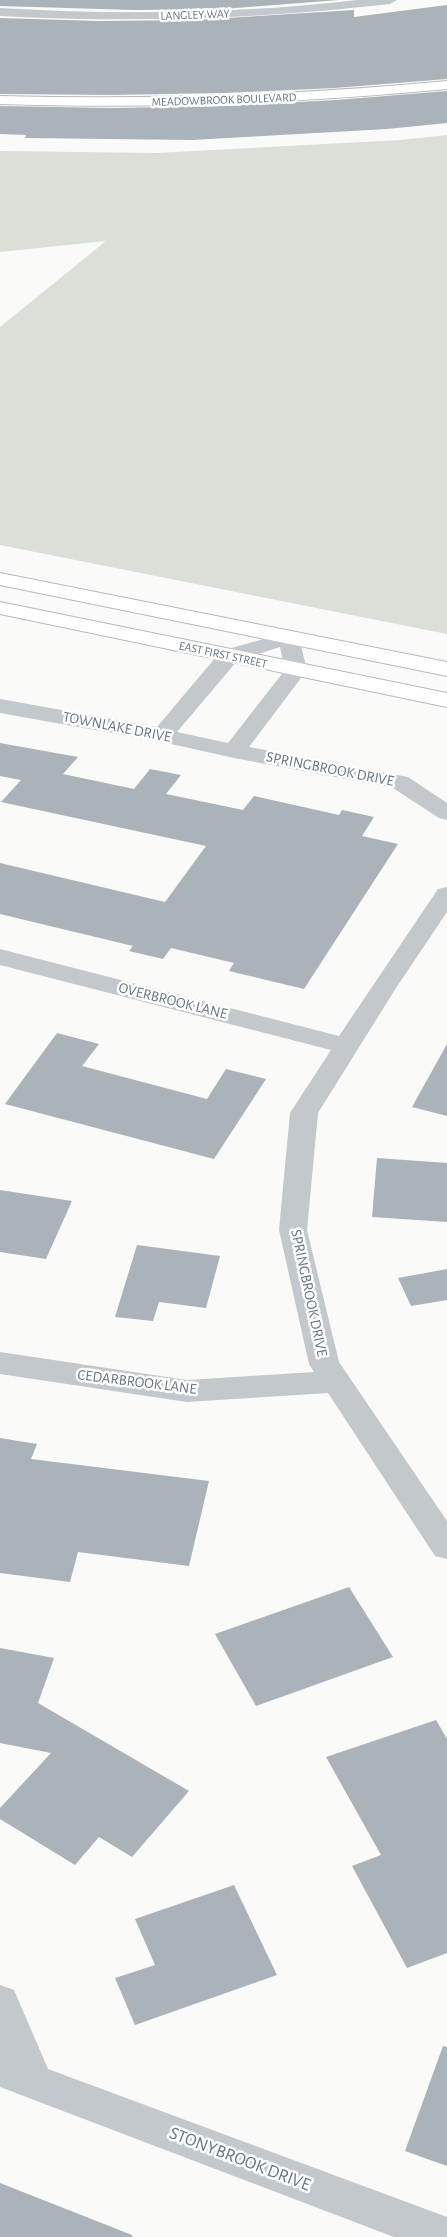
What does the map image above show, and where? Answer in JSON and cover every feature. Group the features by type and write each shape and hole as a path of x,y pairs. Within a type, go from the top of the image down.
{"main road":[{"name":"MEADOWBROOK BOULEVARD","path":"0,100 141,103 213,101 357,94 447,85"},
{"name":"EAST FIRST STREET","path":"0,579 447,669"},
{"name":"EAST FIRST STREET","path":"0,608 447,700"}],"street":[{"name":"LANGLEY WAY","path":"0,12 108,17 166,16 320,9 390,0"},
{"path":"162,735 229,656 288,638 296,670 234,751"},
{"name":"TOWNLAKE DRIVE","path":"0,706 162,735 234,751"},
{"name":"SPRINGBROOK DRIVE","path":"234,751 400,782 447,813"},
{"name":"SPRINGBROOK DRIVE","path":"447,894 304,1113 293,1230 324,1364 447,1547"},
{"name":"OVERBROOK LANE","path":"0,957 347,1046"},
{"name":"CEDARBROOK LANE","path":"0,1363 187,1391 335,1382"},
{"name":"STONYBROOK DRIVE","path":"0,2002 17,2075 447,2237"}],"shaded area":[{"path":"447,135 447,634 0,545 0,327 106,241 0,252 0,151 157,153 400,140"}],"building":[{"path":"0,0 339,0 223,9 134,10 0,6"},
{"path":"447,5 447,79 335,88 224,93 0,94 0,18 98,21 195,20 354,10 354,17"},
{"path":"447,91 447,123 387,129 192,140 25,138 26,135 0,134 0,106 112,108 224,106 336,100"},
{"path":"0,743 78,757 63,774 134,789 150,769 181,775 166,794 243,810 254,796 339,815 342,810 374,817 362,836 398,844 304,989 229,971 234,963 171,948 163,959 129,951 133,946 0,914 0,863 165,902 206,846 1,802 21,780 0,776"},
{"path":"57,1033 99,1044 82,1066 207,1099 226,1069 266,1079 214,1159 5,1104"},
{"path":"447,1044 447,1116 412,1107"},
{"path":"377,1158 447,1163 447,1222 372,1217"},
{"path":"0,1190 72,1201 46,1259 0,1252"},
{"path":"137,1245 220,1256 206,1308 159,1302 153,1321 115,1317"},
{"path":"447,1269 447,1300 411,1306 398,1278"},
{"path":"0,1438 37,1444 31,1459 209,1481 189,1566 78,1552 70,1582 0,1573"},
{"path":"349,1587 393,1657 256,1706 215,1634"},
{"path":"0,1648 54,1658 38,1703 189,1791 132,1857 99,1837 75,1865 0,1819 0,1808 51,1753 0,1743"},
{"path":"436,1720 447,1739 447,1953 407,1968 352,1866 381,1855 326,1757"},
{"path":"234,1885 277,1975 135,2025 115,1978 155,1965 135,1919"},
{"path":"443,2046 447,2047 447,2166 405,2151"},
{"path":"0,2183 132,2235 132,2237 0,2237"}]}
